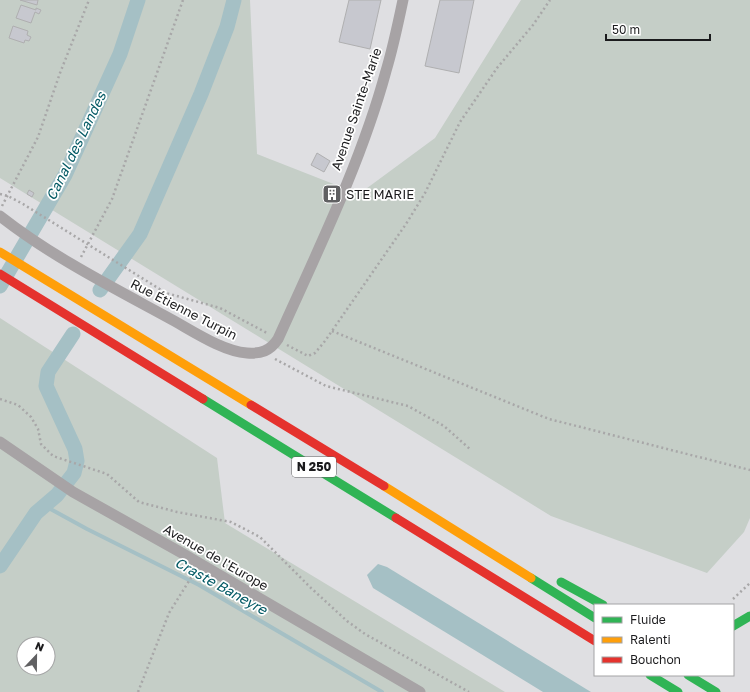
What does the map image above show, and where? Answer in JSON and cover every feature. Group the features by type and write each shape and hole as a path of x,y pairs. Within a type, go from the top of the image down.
{"highway":[{"name":"N 250","path":"0,252 329,452 594,617"},
{"name":"N 250","path":"0,274 594,640"},
{"path":"329,452 513,555"},
{"path":"553,578 601,604"},
{"path":"734,625 750,616"},
{"path":"652,676 678,692"},
{"path":"690,676 716,692"}],"street":[{"name":"Avenue Sainte-Marie","path":"265,352 271,348 278,339 320,245 357,156 386,72 403,0"},
{"name":"Rue Étienne Turpin","path":"0,216 75,266 120,292 228,349 246,353 265,352"},
{"name":"Avenue de l'Europe","path":"0,442 73,492 187,556 420,692"}],"path":[{"path":"0,210 38,137 60,73 89,0"},
{"path":"75,266 88,245 112,199 183,0"},
{"path":"0,194 8,196 23,204 173,296 220,308 278,339 304,355 311,356 332,331 417,206 460,122 497,68 533,25 550,0"},
{"path":"332,331 549,418 750,470"},
{"path":"265,352 279,362 326,386 408,406 444,426 471,450"},
{"path":"0,399 18,405 31,417 38,429 41,444 52,456 88,466 107,474 140,502 177,512 231,522 245,528 260,537 347,621 365,634 469,692"},
{"path":"138,692 170,613 192,577"},
{"path":"733,599 750,582"}],"shaded area":[{"path":"0,0 250,0 257,154 359,194 435,138 521,0 750,0 750,518 744,532 707,573 551,516 0,178"},
{"path":"0,318 217,458 225,523 505,692 0,692"}],"water":[{"path":"378,564 387,567 591,692 543,692 373,588 367,575"}],"building":[{"path":"20,0 38,0 37,5"},
{"path":"349,0 381,0 370,49 339,42"},
{"path":"440,0 474,0 459,73 425,66"},
{"path":"21,5 36,10 36,8 41,10 39,14 35,12 31,23 16,18"},
{"path":"13,26 28,31 27,35 31,37 29,41 25,40 24,43 9,38"},
{"path":"317,153 330,161 324,172 311,165"},
{"name":"STE MARIE","path":"332,189 336,191 332,198 328,196"},
{"path":"29,190 34,193 32,197 27,194"}],"waterway":[{"name":"Canal des Landes","path":"0,286 65,175 120,54 138,0"},
{"path":"100,290 140,234 201,94 227,27 234,0"},
{"path":"0,566 36,513 57,495 74,473 77,461 75,449 46,386 48,372 73,334"},
{"name":"Craste Baneyre","path":"45,506 87,529 199,585 382,692"}],"traffic: fast":[{"path":"203,399 396,518"},
{"path":"531,578 594,617"},
{"path":"561,582 601,604"},
{"path":"734,625 750,616"},
{"path":"652,676 678,692"},
{"path":"690,676 716,692"}],"traffic: slow":[{"path":"0,252 251,405"},
{"path":"384,486 531,578"}],"traffic: jam":[{"path":"0,274 203,399"},
{"path":"251,405 384,486"},
{"path":"396,518 594,640"}],"place":[{"name":"STE MARIE","path":"332,194"}]}
